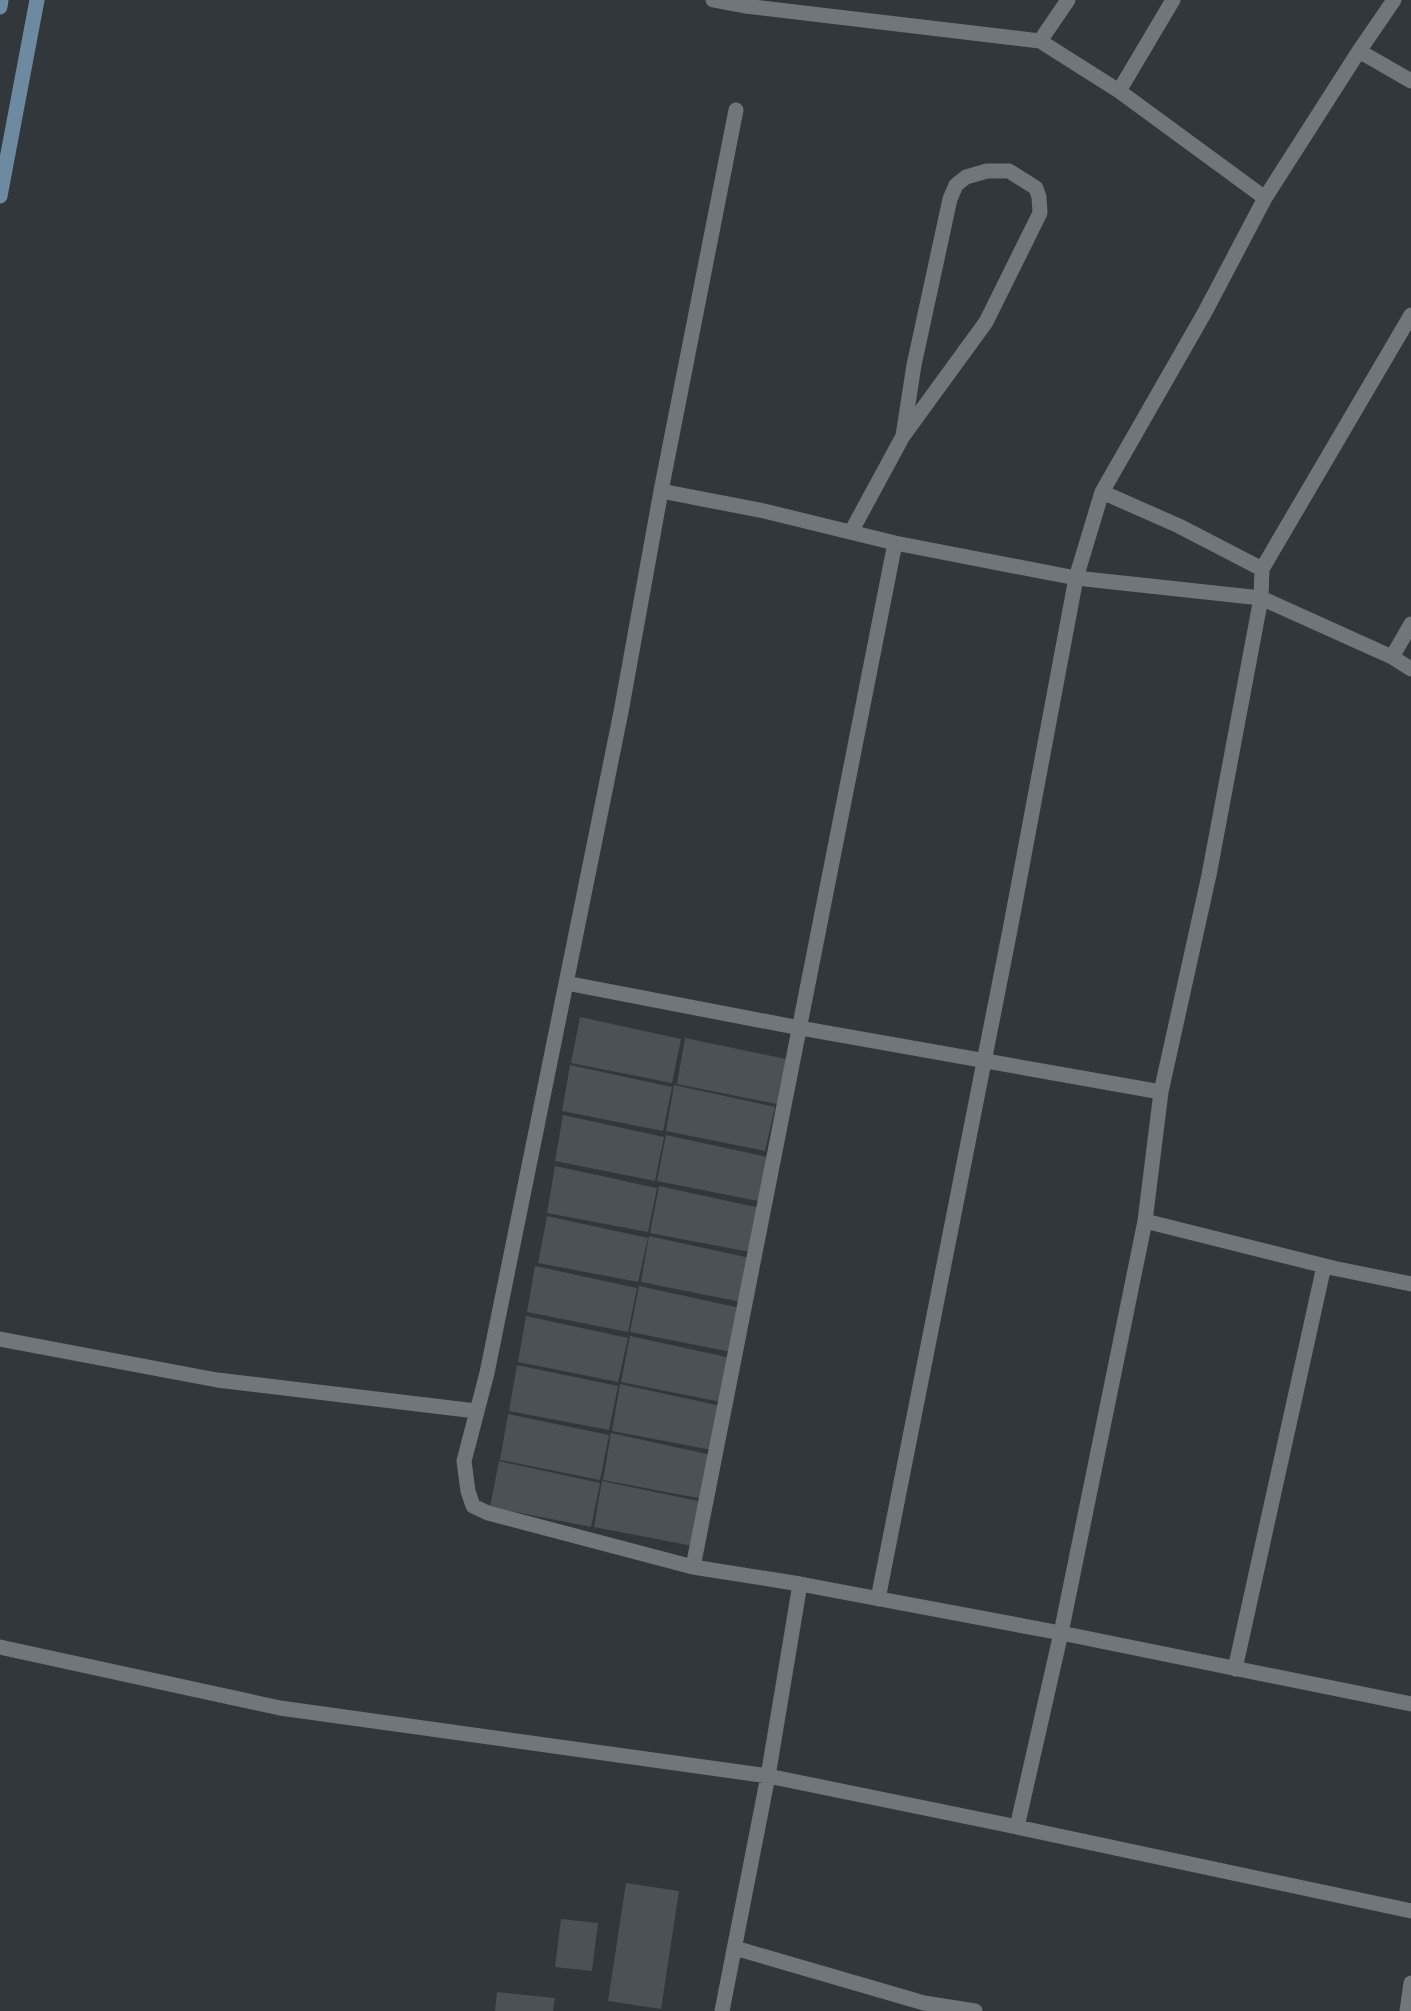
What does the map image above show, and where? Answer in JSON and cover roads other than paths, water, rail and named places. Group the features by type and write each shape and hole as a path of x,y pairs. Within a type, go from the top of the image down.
{"street":[{"path":"0,7 1,0"},
{"path":"0,196 37,0"},
{"path":"713,0 745,6 802,6 1040,41 1119,91 1265,198"},
{"path":"1040,41 1068,0"},
{"path":"1119,91 1173,0"},
{"path":"878,1599 1076,578 1102,492 1205,312 1265,198 1394,0"},
{"path":"1359,51 1411,81"},
{"path":"736,110 621,712 487,1373 464,1461 468,1491 473,1506 489,1513 693,1567 800,1584 1061,1633 1411,1704"},
{"path":"851,532 903,436 986,322 1040,213 1036,188 1008,171 987,171 966,177 956,186 950,199 914,365 903,436"},
{"path":"1017,1827 1061,1633 1146,1221 1161,1092 1209,875 1261,598 1262,569 1411,315"},
{"path":"662,491 764,511 895,543 1076,578 1261,598 1392,657 1411,669"},
{"path":"1102,492 1179,526 1262,569"},
{"path":"693,1567 895,543"},
{"path":"1392,657 1411,624"},
{"path":"566,983 800,1028 1161,1092"},
{"path":"1146,1221 1324,1266 1411,1284"},
{"path":"1235,1669 1324,1266"},
{"path":"0,1339 218,1380 476,1412"},
{"path":"722,2011 768,1776 800,1584"},
{"path":"0,1647 280,1708 768,1776 1411,1911"},
{"path":"735,1948 923,2007 975,2011"},
{"path":"1407,2011 1411,1983"}]}
